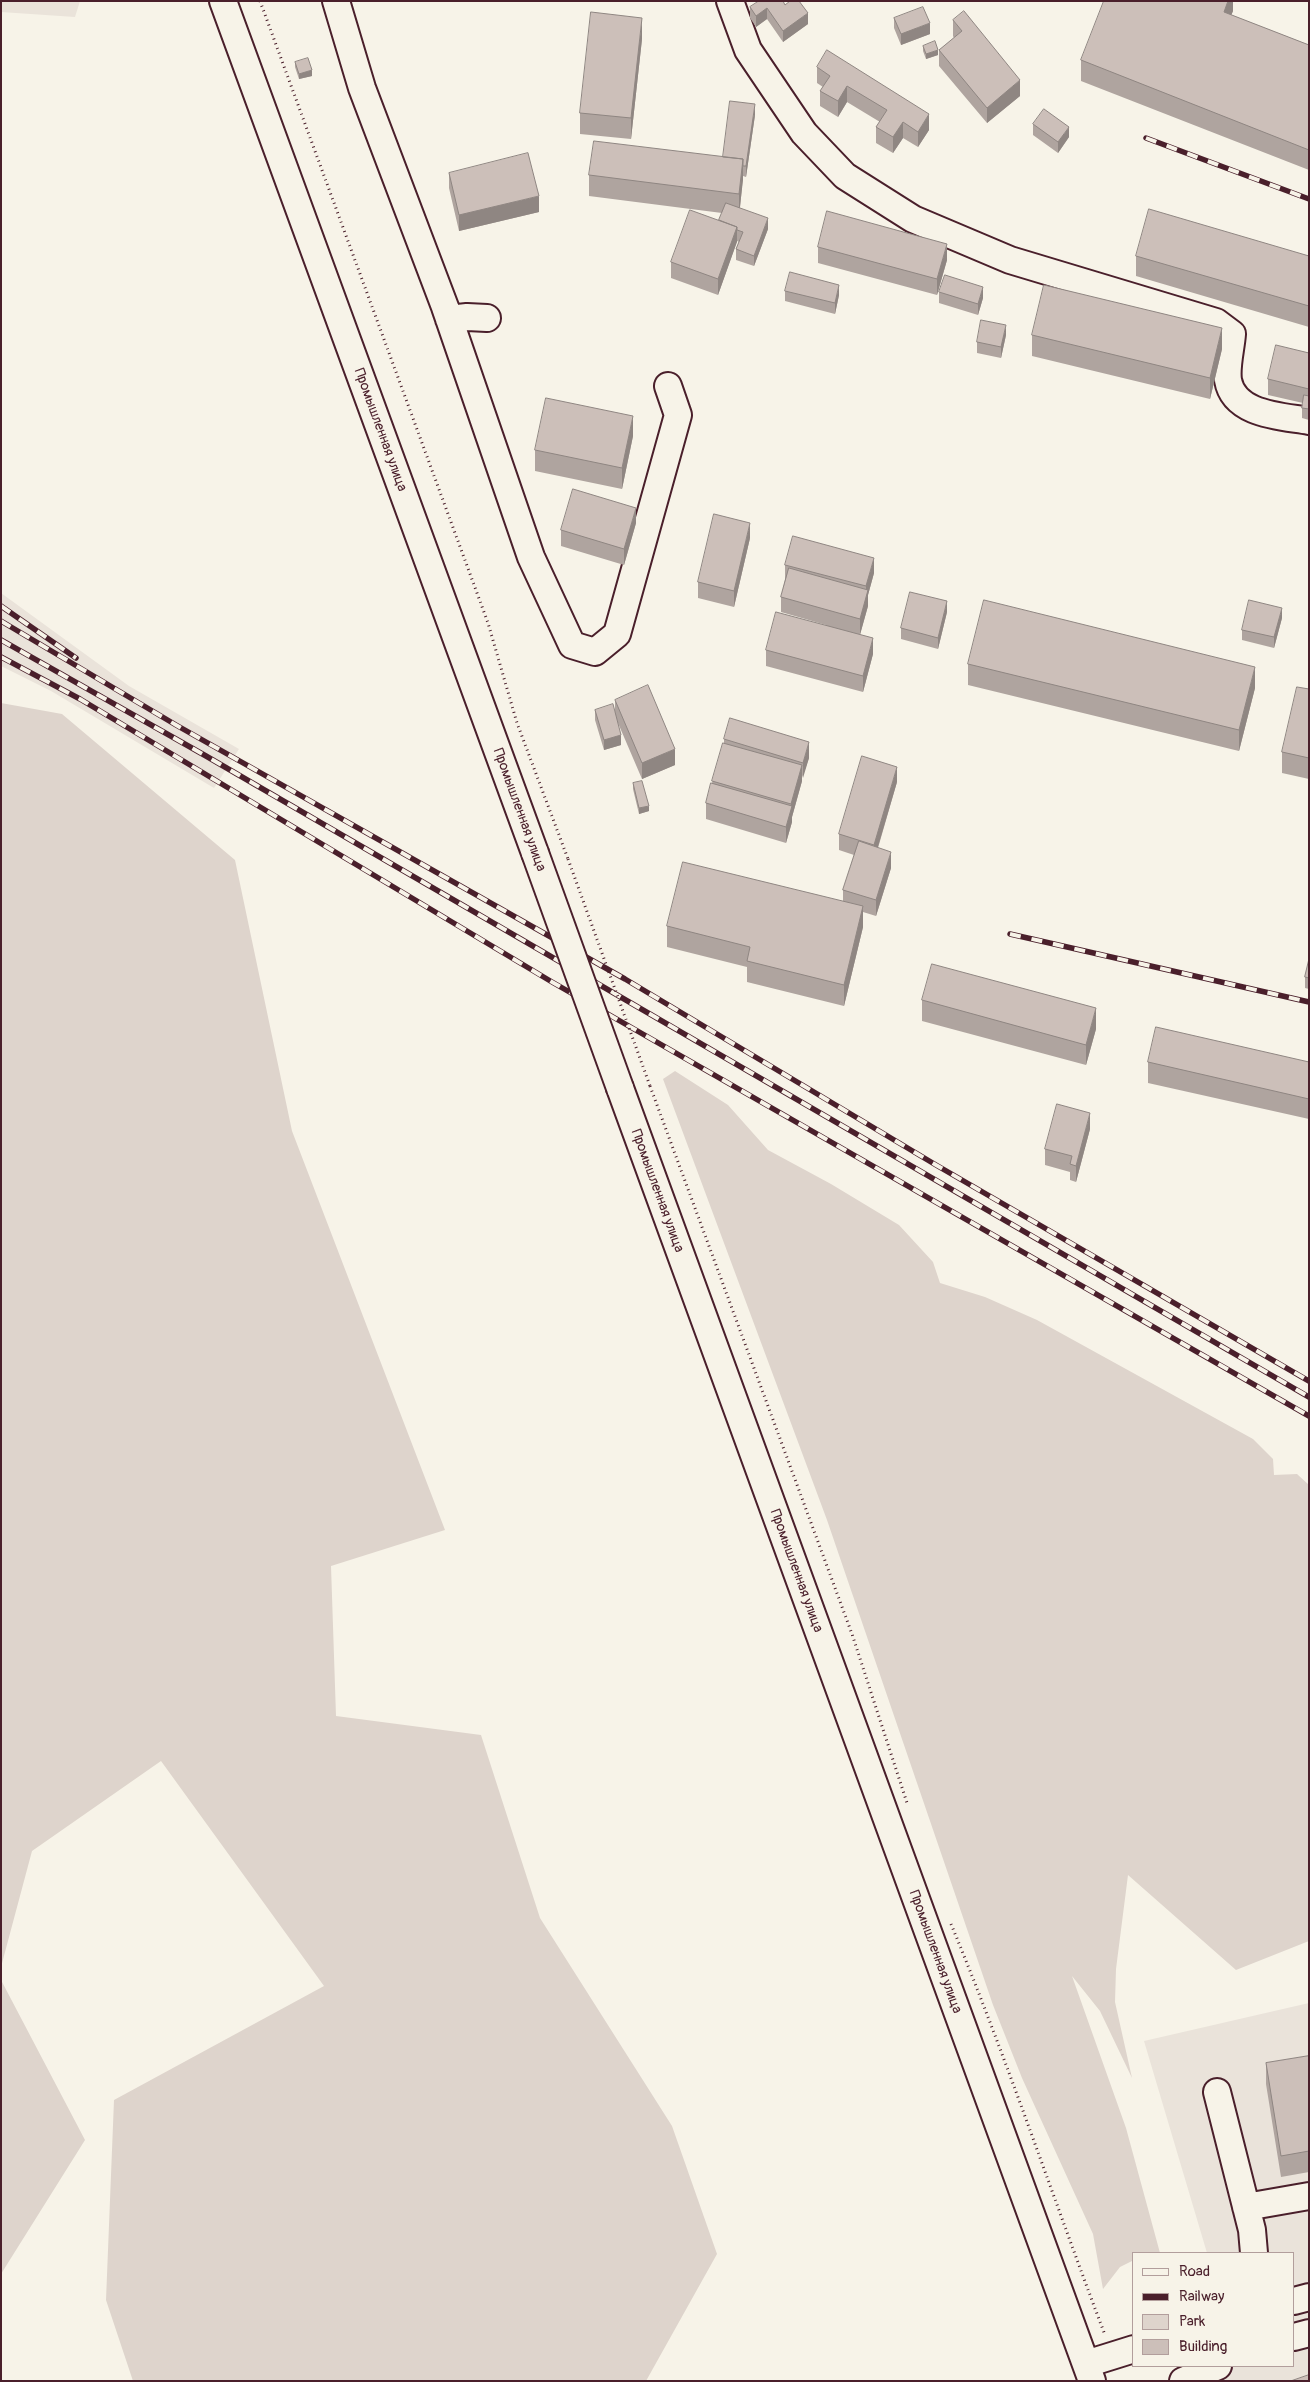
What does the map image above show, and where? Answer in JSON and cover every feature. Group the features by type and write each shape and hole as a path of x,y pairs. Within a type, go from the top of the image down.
{"street":[{"name":"Промышленная улица","path":"223,1 1089,2372"},
{"path":"336,1 362,88 449,319 531,558 572,645 595,652 617,634 678,415 668,386"},
{"path":"730,1 748,50 804,133 845,176 913,219 1010,260 1216,322 1232,334 1228,380 1236,398 1255,410 1309,421"},
{"path":"449,319 467,317 487,318"},
{"path":"1217,2092 1252,2230 1254,2252"},
{"path":"1246,2207 1309,2196"},
{"path":"1295,2301 1309,2297"},
{"path":"1295,2337 1309,2333"},
{"path":"1089,2372 1123,2352"},
{"path":"1183,2381 1216,2367"}],"path":[{"path":"260,1 488,622 517,723 852,1634 909,1810"},
{"path":"948,1918 985,2006 1064,2227 1123,2352"}],"shaded area":[{"path":"1,1 80,1 75,17 1,12"},
{"path":"1,593 129,686 239,749 214,788 51,691 1,666"},
{"path":"1309,2003 1309,2381 1219,2381 1211,2367 1295,2367 1295,2252 1207,2252 1144,2041"}],"green space":[{"path":"1,703 62,714 235,860 292,1131 445,1530 331,1566 336,1716 481,1735 540,1918 672,2126 717,2254 646,2381 133,2381 106,2300 114,2100 324,1986 161,1761 32,1851 1,1967"},
{"path":"675,1071 728,1105 768,1150 831,1184 899,1225 933,1262 940,1283 985,1297 1037,1320 1253,1439 1273,1459 1274,1475 1297,1474 1309,1485 1309,1941 1236,1970 1128,1875 1116,1969 1115,2002 1132,2078 1100,2011 1072,1976 1126,2128 1160,2252 1132,2252 1132,2261 1120,2267 1103,2289 1093,2234 1022,2078 993,2005 827,1520 663,1079"},
{"path":"1,1980 85,2140 1,2274"}],"building":[{"path":"759,1 783,1 785,5 790,1 799,1 808,13 783,31 767,8 756,16 750,7"},
{"path":"1104,1 1228,1 1224,12 1309,45 1309,150 1081,60"},
{"path":"923,7 930,23 901,34 894,18"},
{"path":"964,11 1020,80 987,108 939,50 962,31 953,20"},
{"path":"591,12 642,18 631,118 580,113"},
{"path":"935,41 938,50 926,54 923,46"},
{"path":"827,50 929,114 918,132 903,122 893,137 876,127 887,110 847,86 838,101 820,91 830,76 817,67"},
{"path":"308,58 312,70 299,74 295,62"},
{"path":"730,101 755,104 746,166 743,166 743,159 723,157"},
{"path":"1044,109 1069,127 1058,142 1033,124"},
{"path":"594,141 743,159 739,194 589,175"},
{"path":"528,153 539,196 459,215 449,173"},
{"path":"726,203 768,218 754,256 736,249 743,232 737,230 737,227 719,220"},
{"path":"1149,209 1309,256 1309,306 1136,256"},
{"path":"690,210 737,227 718,279 671,262"},
{"path":"827,211 947,244 937,279 818,247"},
{"path":"790,272 839,285 835,303 785,291"},
{"path":"945,275 983,287 978,304 939,292"},
{"path":"1044,285 1222,328 1210,378 1032,335"},
{"path":"981,320 1006,325 1001,347 977,342"},
{"path":"1276,345 1309,353 1309,389 1268,379"},
{"path":"1304,395 1309,396 1309,409 1302,408"},
{"path":"546,398 633,416 622,468 535,450"},
{"path":"573,489 636,508 624,549 561,530"},
{"path":"714,514 750,523 734,591 698,582"},
{"path":"793,536 874,558 866,586 785,565"},
{"path":"789,568 868,590 860,619 781,597"},
{"path":"910,592 947,601 938,638 901,628"},
{"path":"984,600 1255,667 1239,730 968,664"},
{"path":"1249,600 1282,608 1274,637 1242,630"},
{"path":"776,612 873,638 863,676 766,650"},
{"path":"648,685 675,749 642,763 615,700"},
{"path":"1297,687 1309,689 1309,758 1282,752"},
{"path":"613,704 621,735 604,740 595,710"},
{"path":"730,718 809,742 803,763 724,739"},
{"path":"723,743 802,765 791,804 712,781"},
{"path":"862,756 897,767 874,845 839,834"},
{"path":"642,781 649,806 639,808 633,783"},
{"path":"711,783 792,806 786,827 706,803"},
{"path":"859,841 891,852 876,900 843,890"},
{"path":"683,862 863,906 844,985 747,961 750,947 667,926"},
{"path":"1309,959 1309,978 1305,977"},
{"path":"932,964 1096,1008 1086,1045 922,1000"},
{"path":"1156,1027 1309,1062 1309,1099 1148,1062"},
{"path":"1057,1104 1090,1113 1076,1166 1070,1164 1072,1156 1045,1149"},
{"path":"1309,2056 1309,2151 1281,2156 1266,2063"},
{"path":"1309,2375 1309,2381 1291,2381"}],"railway":[{"path":"1146,138 1309,199"},
{"path":"1,606 76,658"},
{"path":"1,621 176,725 625,979 936,1165 1309,1381"},
{"path":"1,640 206,756 1309,1397"},
{"path":"1,657 80,699 552,982 1309,1416"},
{"path":"1010,934 1309,1002"}]}
